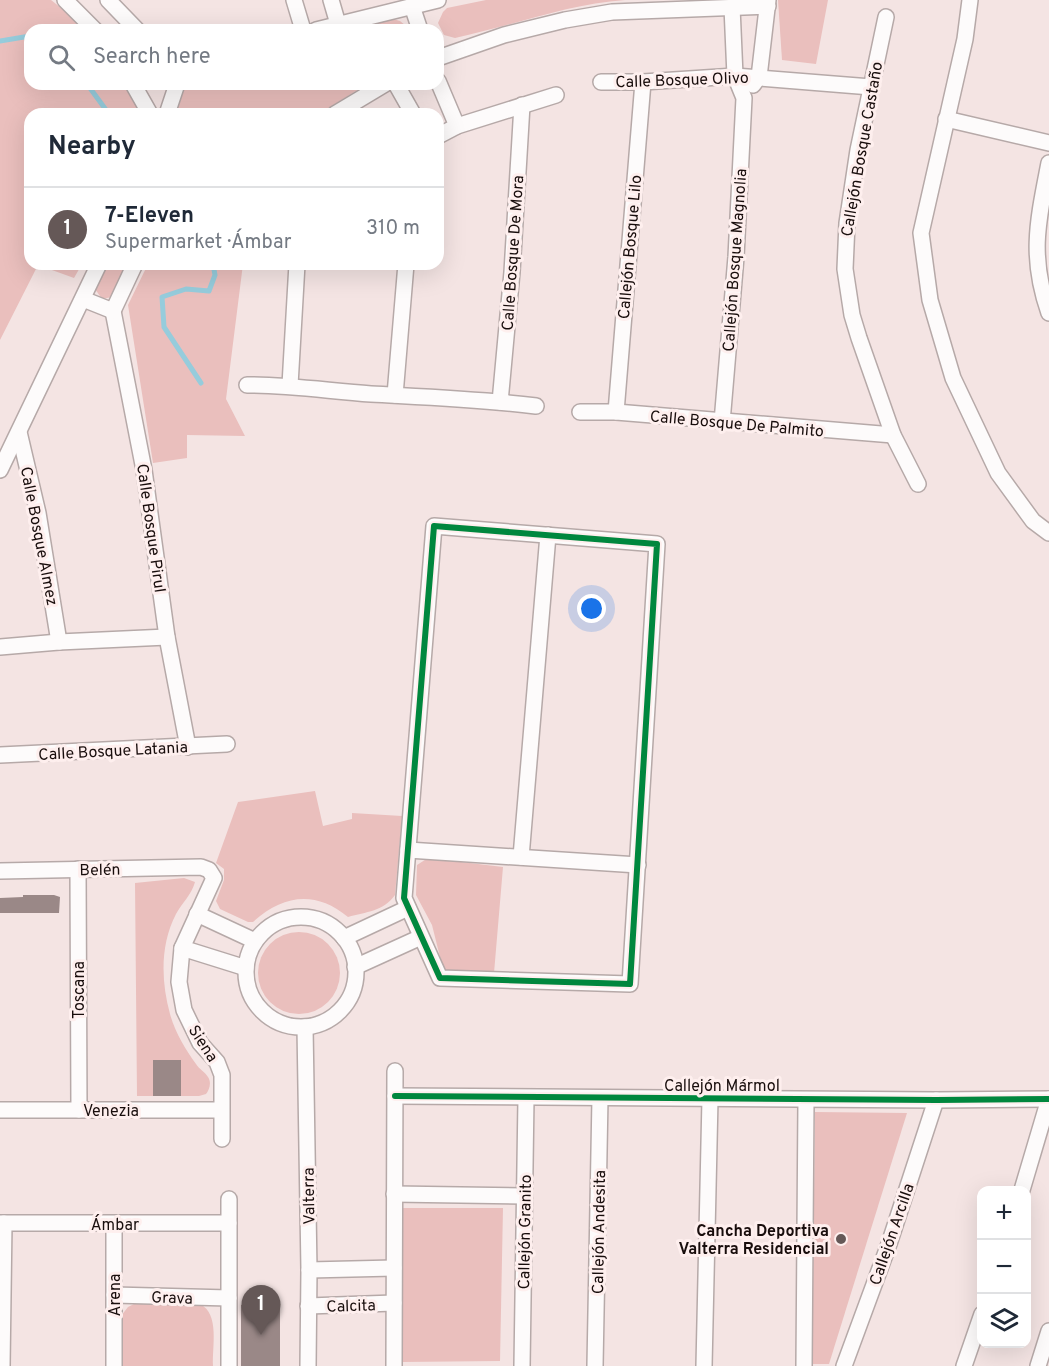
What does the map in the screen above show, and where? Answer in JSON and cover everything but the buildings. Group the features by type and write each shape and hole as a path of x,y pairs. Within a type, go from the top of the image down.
{"street":[{"path":"64,0 89,24"},
{"path":"108,0 131,24"},
{"path":"294,0 301,24"},
{"path":"331,0 338,24 438,0"},
{"path":"970,0 965,39 921,233 930,300 953,378 998,473 1033,521 1049,533"},
{"path":"444,56 504,35 565,20 612,12 732,7 768,3 759,77 744,98"},
{"path":"412,6 418,24"},
{"name":"Callejón Bosque Magnolia","path":"722,422 736,258 744,98 735,76 732,7"},
{"name":"Callejón Bosque Castaño","path":"886,17 847,223 845,269 852,315 893,435 918,484"},
{"name":"Calle Bosque Olivo","path":"601,82 643,82 735,76 871,87"},
{"name":"Callejón Bosque Lilo","path":"616,412 643,82"},
{"path":"137,90 147,108"},
{"path":"168,108 175,90"},
{"path":"345,108 374,90"},
{"path":"399,90 410,108"},
{"path":"442,90 458,126"},
{"path":"444,133 458,126 556,95"},
{"name":"Calle Bosque De Mora","path":"500,402 512,272 522,105"},
{"path":"946,119 1049,142"},
{"path":"1049,163 1037,225 1037,249 1042,291 1049,313"},
{"path":"0,470 96,270"},
{"path":"83,299 113,310 132,270"},
{"path":"290,386 297,270"},
{"path":"395,395 405,270"},
{"name":"Calle Bosque Pirul","path":"113,310 144,470 167,637 188,747"},
{"path":"247,385 290,386 536,406"},
{"name":"Calle Bosque De Palmito","path":"580,412 616,412 893,435"},
{"name":"Calle Bosque Almez","path":"19,432 38,513 59,642"},
{"path":"434,526 657,544 630,984 440,978 404,898 408,850 434,526"},
{"path":"522,857 549,535"},
{"path":"0,647 167,637"},
{"name":"Calle Bosque Latania","path":"0,755 227,744"},
{"path":"408,850 638,865"},
{"name":"Belén","path":"0,871 201,867"},
{"name":"Siena","path":"201,867 209,870 213,878 182,948 179,982 184,1010 200,1043 217,1062 222,1075 222,1139"},
{"name":"Toscana","path":"78,869 79,1110"},
{"path":"344,938 408,908"},
{"path":"197,914 255,941"},
{"path":"295,917 305,917 323,922 344,938 350,948 355,967 354,986 346,1004 332,1017 324,1022 296,1027 278,1022 262,1011 251,995 246,968 255,941 268,927 295,917"},
{"path":"355,967 421,937"},
{"path":"182,948 246,968"},
{"name":"Valterra","path":"305,1027 309,1270 308,1366"},
{"path":"394,1366 395,1071"},
{"name":"Callejón Mármol","path":"395,1096 806,1100 1049,1099"},
{"name":"Callejón Granito","path":"522,1366 526,1098"},
{"name":"Callejón Andesita","path":"595,1366 600,1098"},
{"path":"704,1366 710,1099"},
{"path":"1023,1186 1049,1099"},
{"path":"804,1366 806,1100"},
{"name":"Callejón Arcilla","path":"844,1366 889,1244 936,1100"},
{"name":"Venezia","path":"0,1110 221,1110"},
{"path":"394,1194 524,1196"},
{"path":"229,1199 229,1366"},
{"path":"2,1223 2,1366"},
{"name":"Ámbar","path":"2,1223 229,1223"},
{"name":"Arena","path":"114,1224 114,1366"},
{"path":"309,1270 394,1268"},
{"name":"Grava","path":"114,1295 229,1298"},
{"name":"Calcita","path":"309,1306 394,1304"},
{"path":"964,1366 977,1326"},
{"path":"1038,1366 1049,1331"}],"shaded area":[{"path":"0,0 51,0 81,24 24,24 24,90 129,90 137,108 24,108 24,270 35,270 0,340"},
{"path":"486,0 625,0 582,6 455,38 444,35 444,24 438,23 447,8"},
{"path":"778,0 828,0 816,64 782,60"},
{"path":"393,19 404,24 365,24"},
{"path":"181,90 357,90 329,108 175,108"},
{"path":"52,270 79,270 74,278"},
{"path":"103,270 126,270 112,297 102,299 95,289"},
{"path":"145,270 242,270 226,399 245,436 187,435 187,458 153,463 128,305"},
{"path":"315,791 323,826 352,819 352,813 402,816 395,895 391,900 380,908 348,917 336,908 323,903 299,899 276,906 253,922 248,922 220,909 216,901 224,880 224,869 216,863 238,802"},
{"path":"428,858 503,867 494,973 447,971 442,965 432,925 416,895 417,865"},
{"path":"184,878 195,882 176,914 167,938 164,963 165,989 170,1014 178,1034 197,1066 208,1077 210,1086 206,1094 199,1096 137,1096 135,883"},
{"path":"299,932 315,935 328,944 337,957 340,973 337,989 328,1002 315,1011 299,1014 283,1011 270,1002 261,989 258,973 261,957 270,944 283,935"},
{"name":"Cancha Deportiva Valterra Residencial","path":"815,1112 907,1113 829,1364 812,1364"},
{"path":"403,1208 503,1208 500,1361 402,1362"},
{"path":"136,1303 200,1304 206,1309 213,1323 213,1366 121,1366 121,1316 128,1307"}],"waterway":[{"path":"0,41 24,37"},
{"path":"91,90 105,108"},
{"path":"201,383 164,327 162,297 186,289 209,291 215,275 214,270"}],"cycle path":[{"path":"434,526 657,544 630,984 440,978 404,898 434,526"},
{"path":"395,1096 1049,1099"}],"place":[{"name":"Cancha Deportiva Valterra Residencial","path":"841,1239"},
{"name":"7-Eleven","path":"261,1335"}]}
